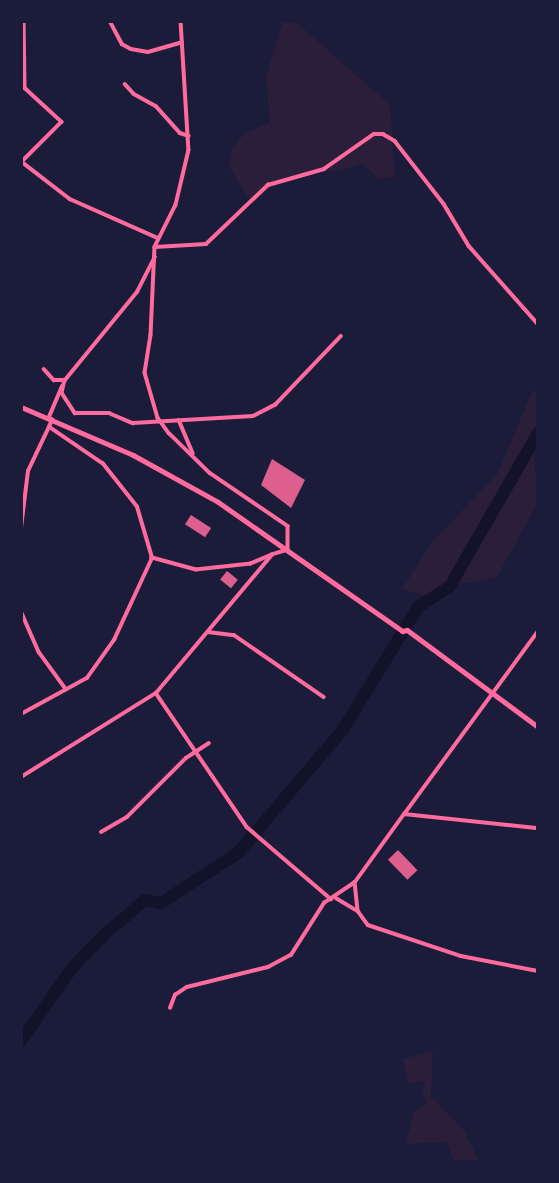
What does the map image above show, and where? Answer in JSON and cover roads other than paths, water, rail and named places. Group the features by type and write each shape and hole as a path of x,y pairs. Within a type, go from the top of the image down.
{"highway":[{"path":"21,407 51,418 174,477 288,550 538,727"}],"street":[{"path":"24,21 25,88 62,122 22,161 70,199 158,238"},
{"path":"110,21 122,44 131,49 148,52 182,42"},
{"path":"152,558 196,570 251,564 288,550 288,526 225,485 162,424 145,373 155,247 176,205 189,136 181,21"},
{"path":"125,84 134,94 156,106 180,133 189,136"},
{"path":"155,247 206,244 268,185 324,169 374,134 383,134 395,141 444,204 469,246 538,324"},
{"path":"21,528 28,471 49,427 65,380 137,292 156,256"},
{"path":"65,380 62,393 75,413 109,413 133,424 162,424 179,419 264,413 341,337"},
{"path":"44,369 54,380 65,380"},
{"path":"179,419 194,456"},
{"path":"21,714 87,678 103,656 152,558 137,507 111,473 97,458 49,427"},
{"path":"21,777 156,693 272,555"},
{"path":"21,611 39,653 66,689"},
{"path":"170,1008 175,995 187,987 281,962 295,951 316,914 355,882 538,631"},
{"path":"208,632 234,635 324,697"},
{"path":"156,693 251,832 333,898 358,911"},
{"path":"101,832 127,817 194,751 209,743"},
{"path":"404,814 538,828"},
{"path":"355,882 358,911 362,920 381,931 461,956 538,971"}],"waterway":[{"path":"21,1041 72,968 106,933 145,900 161,903 238,853 342,731 418,607 450,586 538,433"}]}
